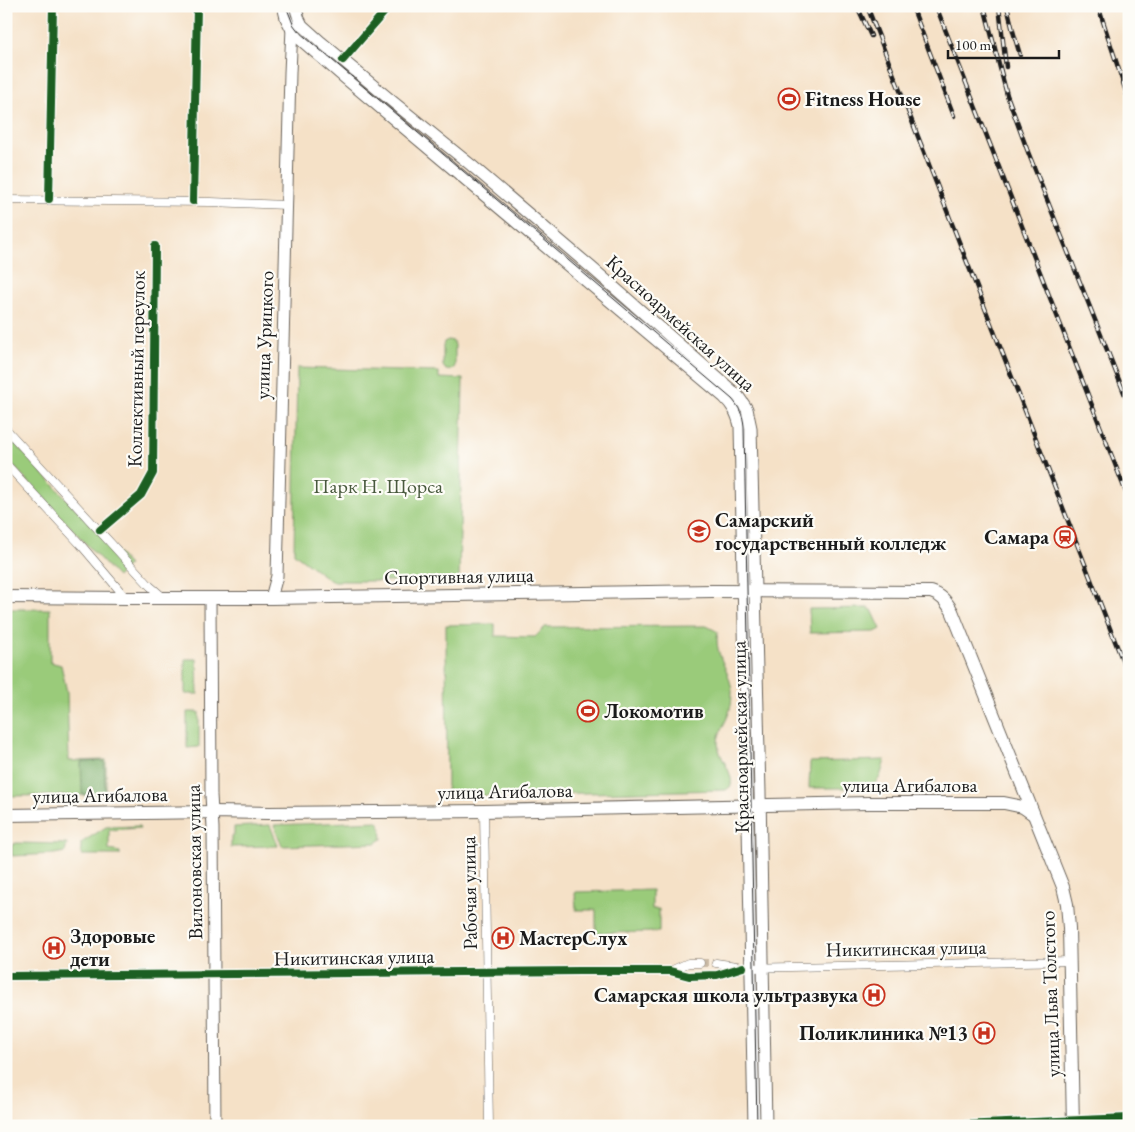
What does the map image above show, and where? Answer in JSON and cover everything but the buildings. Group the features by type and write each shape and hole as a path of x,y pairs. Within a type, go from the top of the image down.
{"main road":[{"name":"Красноармейская улица","path":"290,8 302,25 592,268 726,385 744,402 747,409 751,428 747,968 754,1126"},
{"path":"290,8 286,18 293,32 290,73"},
{"path":"290,8 290,73"},
{"name":"Красноармейская улица","path":"293,32 360,91 724,398 734,409 738,417 760,805 766,1126"},
{"name":"улица Урицкого","path":"271,598 277,576 290,73"},
{"name":"Спортивная улица","path":"6,598 271,598 713,591 931,592 943,598 950,607 1020,779"},
{"name":"Вилоновская улица","path":"210,598 215,1126"},
{"path":"1004,804 1016,797 1021,786 1020,779"},
{"name":"улица Льва Толстого","path":"1020,779 1065,895 1069,928 1073,1123"},
{"name":"улица Агибалова","path":"6,815 484,811 882,802 1004,804 1022,807 1033,814"}],"street":[{"path":"49,199 53,6"},
{"path":"193,202 197,6"},
{"path":"343,60 386,10 393,6"},
{"path":"6,200 49,199 287,205"},
{"name":"Коллективный переулок","path":"100,530 141,495 153,473 154,246"},
{"path":"6,429 150,586 164,598"},
{"path":"6,464 75,538 126,598"},
{"name":"Рабочая улица","path":"484,811 489,1126"},
{"name":"Никитинская улица","path":"717,975 747,968 764,967 1070,960"},
{"name":"Никитинская улица","path":"670,971 688,963 700,963"},
{"name":"Никитинская улица","path":"716,963 747,968"},
{"name":"Никитинская улица","path":"6,976 670,971 689,976 700,976"},
{"path":"937,1126 1073,1123 1129,1118"}],"green space":[{"path":"448,340 453,341 455,345 455,366 452,369 446,370 443,366 443,345"},
{"name":"Парк Н. Щорса","path":"297,368 439,372 439,378 463,379 459,581 331,581 294,553"},
{"path":"6,434 129,565 117,577 6,458"},
{"path":"868,608 872,610 881,629 875,632 810,633 809,609"},
{"path":"6,609 50,609 50,662 61,665 67,692 69,761 106,760 106,795 6,796"},
{"name":"Локомотив","path":"495,624 495,636 535,637 545,627 707,626 718,632 718,648 731,683 732,691 729,711 718,743 720,754 730,775 731,786 726,790 447,796 446,625"},
{"path":"185,659 197,659 198,694 185,694"},
{"path":"187,712 199,712 199,747 187,748"},
{"path":"885,760 881,775 877,781 865,788 809,788 810,762"},
{"path":"104,761 105,793 82,794 81,762"},
{"path":"378,821 382,839 376,843 282,846 274,825"},
{"path":"270,825 278,846 231,847 231,836 234,836 234,827"},
{"path":"139,826 140,828 109,830 109,850 120,852 120,855 81,855 81,843 106,827"},
{"path":"16,843 67,844 65,852 12,856 12,845"},
{"path":"652,890 652,909 659,909 659,932 596,933 596,910 576,910 575,892"}],"tunnel":[{"path":"700,963 716,963"},
{"path":"701,976 717,975"}],"tram line":[{"path":"286,6 293,24 299,32 732,399 743,418 757,1126"}],"railway":[{"path":"857,6 871,36"},
{"path":"867,6 1129,677"},
{"path":"912,6 954,116"},
{"path":"936,6 1129,500"},
{"path":"984,6 1007,95 1129,405"},
{"path":"999,6 1006,67"},
{"path":"1007,6 1020,55"},
{"path":"1098,6 1129,101"}],"cycle path":[{"path":"49,199 53,6"},
{"path":"193,201 197,6"},
{"path":"343,60 386,10 393,6"},
{"path":"100,530 141,495 153,473 155,246"},
{"path":"6,976 580,971 670,971 689,976 717,975 743,967"},
{"path":"937,1126 1129,1118"}],"place":[{"name":"Fitness House","path":"789,99"},
{"name":"Самарский государственный колледж","path":"699,531"},
{"name":"Самара","path":"1065,537"},
{"name":"Локомотив","path":"588,711"},
{"name":"МастерСлух","path":"503,938"},
{"name":"Здоровые дети","path":"54,948"},
{"name":"Самарская школа ультразвука","path":"874,995"},
{"name":"Поликлиника №13","path":"984,1033"}]}
